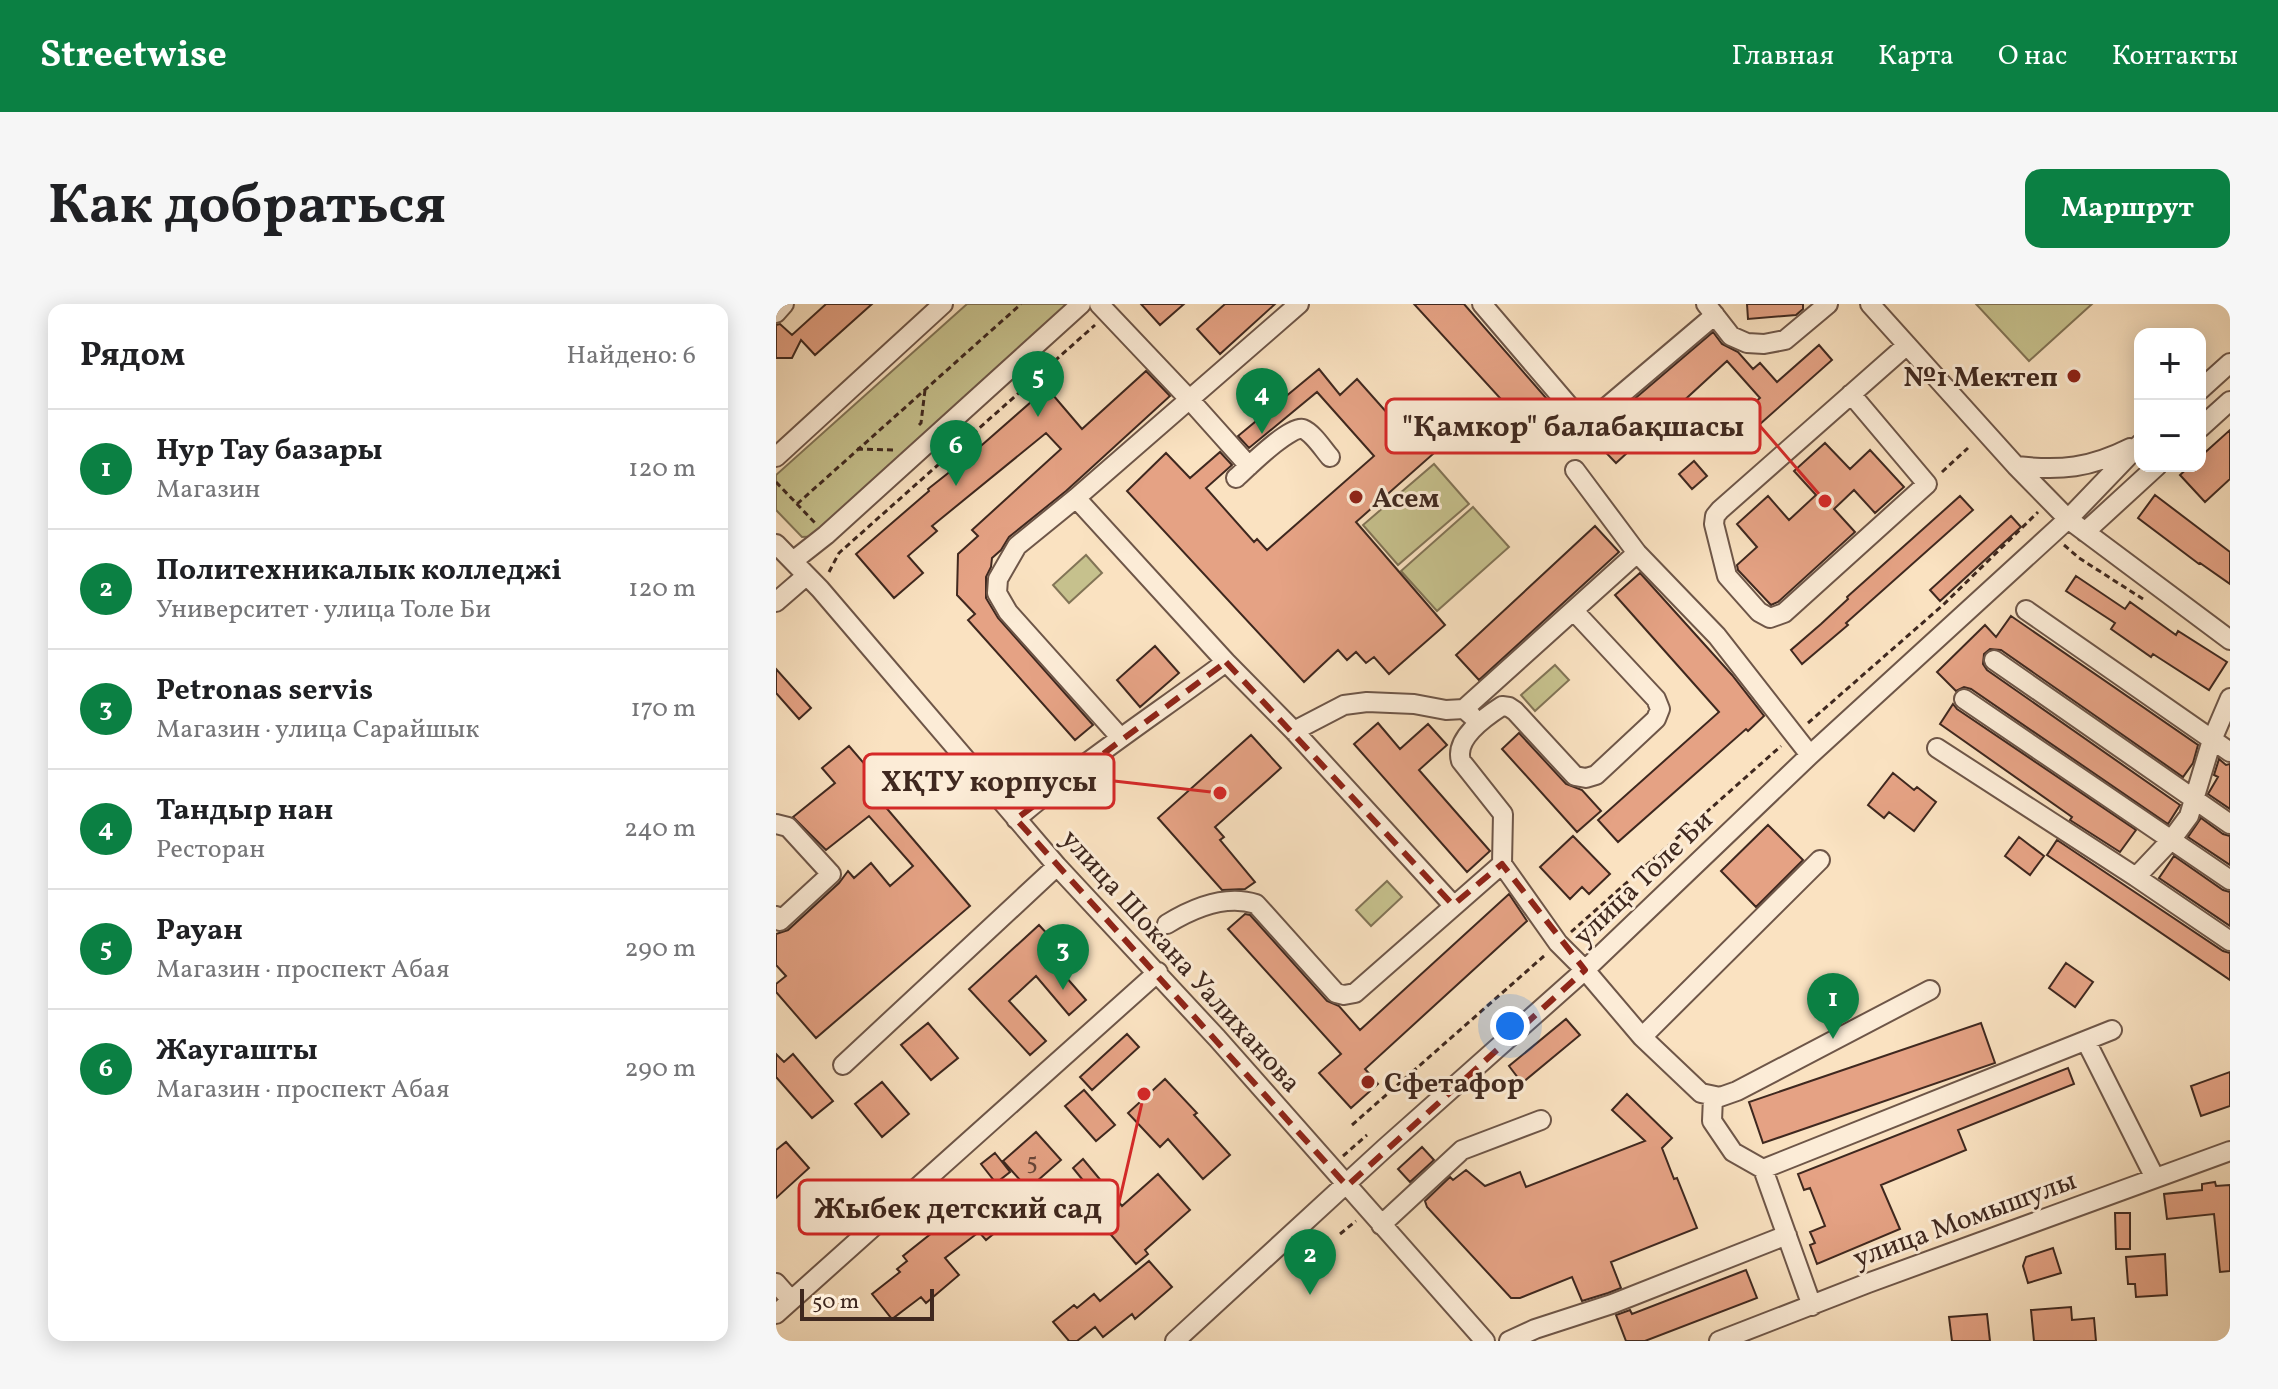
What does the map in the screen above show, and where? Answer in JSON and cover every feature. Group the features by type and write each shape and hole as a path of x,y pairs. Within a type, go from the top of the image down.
{"street":[{"path":"776,313 784,304"},
{"path":"776,457 943,304"},
{"path":"793,561 826,535 1081,304"},
{"path":"1120,737 1008,612 997,593 998,579 1017,546 1299,304"},
{"path":"1482,304 1576,414 1586,418 1596,416 1710,309 1731,336 1747,343 1764,344 1785,340 1828,304"},
{"path":"1870,304 2068,519 2230,640"},
{"path":"1104,309 1190,400 1242,472 1292,430 1303,430 1330,457"},
{"path":"1851,394 1927,484 1784,613 1770,618 1759,612 1727,576 1714,524 1715,516 1851,394 1907,345"},
{"path":"2206,385 2230,363"},
{"path":"2206,423 2230,401"},
{"path":"2016,466 2049,469 2079,467 2108,459 2134,447"},
{"name":"улица Толе Би","path":"1175,1341 1385,1148 1591,977 1810,755 2068,519 2134,450"},
{"path":"1575,470 1637,553 1717,636 1810,755"},
{"path":"2085,532 2150,472"},
{"path":"1076,498 1453,905"},
{"name":"улица Шокана Уалиханова","path":"776,544 813,582 1057,866 1158,972 1485,1341"},
{"path":"1294,731 1344,705 1367,702 1464,709 1637,553"},
{"path":"776,602 813,582"},
{"path":"2026,610 2230,752"},
{"path":"1574,611 1656,699 1660,709 1656,719 1596,775 1586,778 1575,776 1509,707 1502,706 1480,724 1461,743 1458,752 1461,761 1503,814 1502,864 1558,943 1642,1037 1701,1093 1713,1097 1737,1091 1930,990"},
{"path":"1994,660 2230,824"},
{"path":"1016,819 1120,737 1226,662"},
{"path":"2136,877 2189,816 2212,740 2230,698"},
{"path":"1964,699 2230,880"},
{"path":"1464,709 1480,724"},
{"path":"1937,748 2230,941"},
{"path":"776,824 788,827 831,874 780,921 776,916"},
{"path":"1642,1037 1820,860"},
{"path":"1167,924 1192,909 1208,904 1234,901 1256,904 1336,993 1349,995 1502,864"},
{"path":"843,1065 1057,866"},
{"path":"776,1314 1158,972"},
{"path":"1763,1169 2112,1030"},
{"path":"2086,1041 2155,1178"},
{"path":"1713,1097 1712,1121 1719,1132 1733,1152 1763,1169 1812,1306"},
{"path":"1381,1225 1462,1150 1541,1120"},
{"name":"улица Момышулы","path":"1719,1341 1868,1283 2230,1151"},
{"path":"1509,1341 1787,1235"},
{"path":"776,1283 791,1300"}],"path":[{"path":"797,504 1021,304"},
{"path":"813,582 839,553 1104,309"},
{"path":"911,432 921,423 925,389"},
{"path":"1575,470 1567,454 1570,438 1586,418"},
{"path":"857,449 892,451 902,441"},
{"path":"1927,484 1968,448"},
{"path":"776,482 826,535"},
{"path":"1352,1125 1943,605 2034,517 2047,499"}],"highlighted area":[{"path":"1226,662 1453,905 1502,864 1585,970 1347,1186 1016,819"}],"shaded area":[{"path":"967,304 1078,304 822,536 802,537 776,510 776,475"},
{"path":"1976,304 2092,304 2029,361"},
{"path":"1434,464 1469,504 1398,565 1363,525"},
{"path":"1473,507 1509,547 1437,611 1401,571"},
{"path":"1086,555 1102,573 1069,603 1053,585"},
{"path":"1555,665 1569,680 1535,711 1521,695"},
{"path":"1387,881 1402,897 1371,926 1356,910"}],"building":[{"path":"826,304 872,304 815,355 801,340 792,358 776,358 776,325 780,324 792,335"},
{"path":"1141,304 1184,304 1160,325"},
{"path":"1225,304 1275,304 1220,354 1197,329"},
{"path":"1414,304 1464,304 1567,422 1542,444"},
{"path":"1747,304 1803,304 1803,309 1796,315 1748,319"},
{"path":"1713,332 1722,344 1738,352 1753,369 1760,363 1777,382 1819,345 1832,360 1760,424 1747,409 1760,398 1727,361 1616,463 1589,435"},
{"path":"1319,369 1340,395 1357,379 1405,433 1428,413 1450,439 1356,522 1445,625 1389,674 1374,657 1366,663 1356,652 1347,660 1338,650 1304,682 1127,491 1166,453 1190,478 1220,452 1232,465 1206,488 1254,542 1257,539 1267,550 1374,456 1317,392 1249,448 1238,436"},
{"path":"1146,371 1170,396 1066,491 1009,537 992,558 986,577 986,598 998,618 1093,725 1075,740 968,620 975,614 957,595 958,554 978,536 972,530 1061,449 1046,433 932,526 937,531 908,556 923,573 894,598 856,554 1047,388 1082,429"},
{"path":"2230,430 2230,479 2205,502 2180,475 2183,472 2206,472 2206,452"},
{"path":"1825,443 1850,469 1870,450 1904,487 1875,513 1854,490 1834,509 1855,532 1771,605 1738,570 1737,565 1757,547 1737,524 1768,496 1789,520 1816,495 1794,471"},
{"path":"1694,461 1707,476 1692,489 1679,474"},
{"path":"2155,495 2230,552 2230,584 2138,518"},
{"path":"1960,496 1973,510 1802,664 1791,650"},
{"path":"2011,516 2021,527 1940,601 1930,590"},
{"path":"1595,526 1619,552 1479,680 1456,655"},
{"path":"1640,573 1732,675 1764,716 1618,842 1598,820 1719,712 1615,595"},
{"path":"2076,576 2125,609 2130,602 2176,635 2178,631 2227,662 2209,690 2153,654 2151,657 2111,629 2115,623 2066,591"},
{"path":"2011,616 2198,745 2193,763 2183,777 2001,650 1990,649 1984,654 1983,664 1987,670 2180,805 2168,824 1971,689 1964,687 1956,691 1937,672 1985,625 1996,637"},
{"path":"1155,646 1179,673 1140,707 1117,680"},
{"path":"776,669 811,708 799,719 776,693"},
{"path":"1953,704 2136,830 2120,852 2070,820 2072,817 1940,724"},
{"path":"1378,723 1400,749 1428,724 1447,745 1419,770 1490,851 1467,872 1354,744"},
{"path":"1519,733 1566,784 1582,790 1601,811 1577,832 1502,749"},
{"path":"1251,735 1281,768 1215,827 1224,837 1220,840 1255,882 1245,889 1222,890 1158,818"},
{"path":"849,746 892,796 883,804 970,906 816,1038 776,992 776,984 786,976 776,965 776,934 788,930 848,871 854,878 871,863 890,886 913,866 869,816 826,850 793,817 835,783 822,768"},
{"path":"2219,759 2226,765 2230,764 2230,809 2208,794 2218,777 2214,775"},
{"path":"1893,773 1936,802 1914,831 1889,812 1884,818 1868,805"},
{"path":"2201,818 2230,836 2230,865 2188,837"},
{"path":"1768,825 1803,860 1756,907 1721,871"},
{"path":"1573,836 1610,874 1589,894 1582,887 1570,899 1540,867"},
{"path":"2019,837 2044,856 2030,875 2005,856"},
{"path":"2057,840 2230,953 2230,980 2047,855"},
{"path":"2174,856 2230,892 2230,926 2159,878"},
{"path":"1509,894 1527,921 1365,1069 1378,1084 1351,1108 1319,1073 1341,1054 1228,929 1245,914 1250,915 1327,1001 1339,1006 1360,1030"},
{"path":"1039,925 1063,951 1052,961 1086,1000 1069,1015 1036,976 1009,1001 1046,1041 1030,1055 969,989"},
{"path":"2066,963 2093,982 2075,1007 2049,988"},
{"path":"1566,1019 1580,1035 1522,1083 1509,1066"},
{"path":"928,1023 958,1058 931,1080 901,1045"},
{"path":"1981,1023 1995,1063 1763,1143 1749,1102"},
{"path":"1127,1034 1139,1047 1092,1090 1080,1077"},
{"path":"776,1054 784,1062 793,1054 833,1101 812,1118 776,1077"},
{"path":"2068,1068 2074,1084 1958,1130 1966,1150 1881,1185 1900,1229 1817,1264 1810,1245 1815,1243 1810,1232 1825,1226 1810,1188 1804,1190 1798,1174"},
{"path":"2230,1072 2230,1106 2201,1116 2191,1086"},
{"path":"1165,1079 1230,1155 1203,1179 1168,1139 1160,1147 1128,1113"},
{"path":"882,1082 909,1114 882,1137 855,1104"},
{"path":"1084,1090 1115,1125 1096,1141 1065,1106"},
{"path":"1627,1094 1672,1138 1662,1148 1697,1228 1611,1262 1621,1288 1608,1293 1582,1301 1572,1277 1520,1298 1511,1298 1427,1207 1425,1201 1450,1177 1453,1180 1466,1170 1485,1186 1520,1172 1526,1187 1645,1141 1612,1110"},
{"path":"1036,1132 1061,1160 1028,1189 1003,1161"},
{"path":"786,1142 809,1168 776,1198 776,1150"},
{"path":"1422,1147 1434,1160 1410,1182 1398,1169"},
{"path":"995,1153 1010,1172 996,1183 981,1164"},
{"path":"1083,1159 1122,1206 1158,1174 1190,1210 1145,1250 1148,1254 1136,1264 1094,1215 1104,1206 1073,1168"},
{"path":"2215,1182 2216,1186 2230,1185 2230,1271 2220,1272 2214,1214 2167,1219 2164,1194 2202,1190 2202,1184"},
{"path":"986,1184 1014,1217 986,1240 979,1232 945,1258 959,1275 926,1303 921,1297 892,1319 872,1294 900,1272 897,1269 907,1261 903,1256 933,1232 922,1218 945,1200 954,1210"},
{"path":"2115,1213 2130,1213 2130,1249 2116,1249"},
{"path":"2053,1248 2061,1273 2028,1283 2023,1266 2026,1257"},
{"path":"2165,1254 2167,1295 2136,1297 2135,1284 2128,1284 2126,1257"},
{"path":"1149,1261 1172,1287 1135,1319 1132,1314 1103,1337 1095,1327 1077,1341 1069,1341 1053,1322 1094,1294 1100,1301"},
{"path":"1746,1270 1757,1298 1645,1341 1626,1341 1616,1315 1630,1310 1632,1314"},
{"path":"2071,1307 2072,1320 2094,1318 2096,1341 2034,1341 2031,1310"},
{"path":"1987,1314 1990,1341 1952,1341 1949,1317"}],"place":[{"name":"№1 Мектеп","path":"2074,376"},
{"name":"Рауан","path":"1038,417"},
{"name":"Тандыр нан","path":"1262,434"},
{"name":"Жаугашты","path":"956,486"},
{"name":"Асем","path":"1356,497"},
{"name":"\"Қамкор\" балабақшасы","path":"1825,501"},
{"name":"ХҚТУ корпусы","path":"1220,793"},
{"name":"Petronas servis","path":"1063,990"},
{"name":"Нур Тау базары","path":"1833,1039"},
{"name":"Сфетафор","path":"1368,1082"},
{"name":"Жыбек детский сад","path":"1144,1094"},
{"name":"Политехникалык колледжі","path":"1310,1295"}]}
